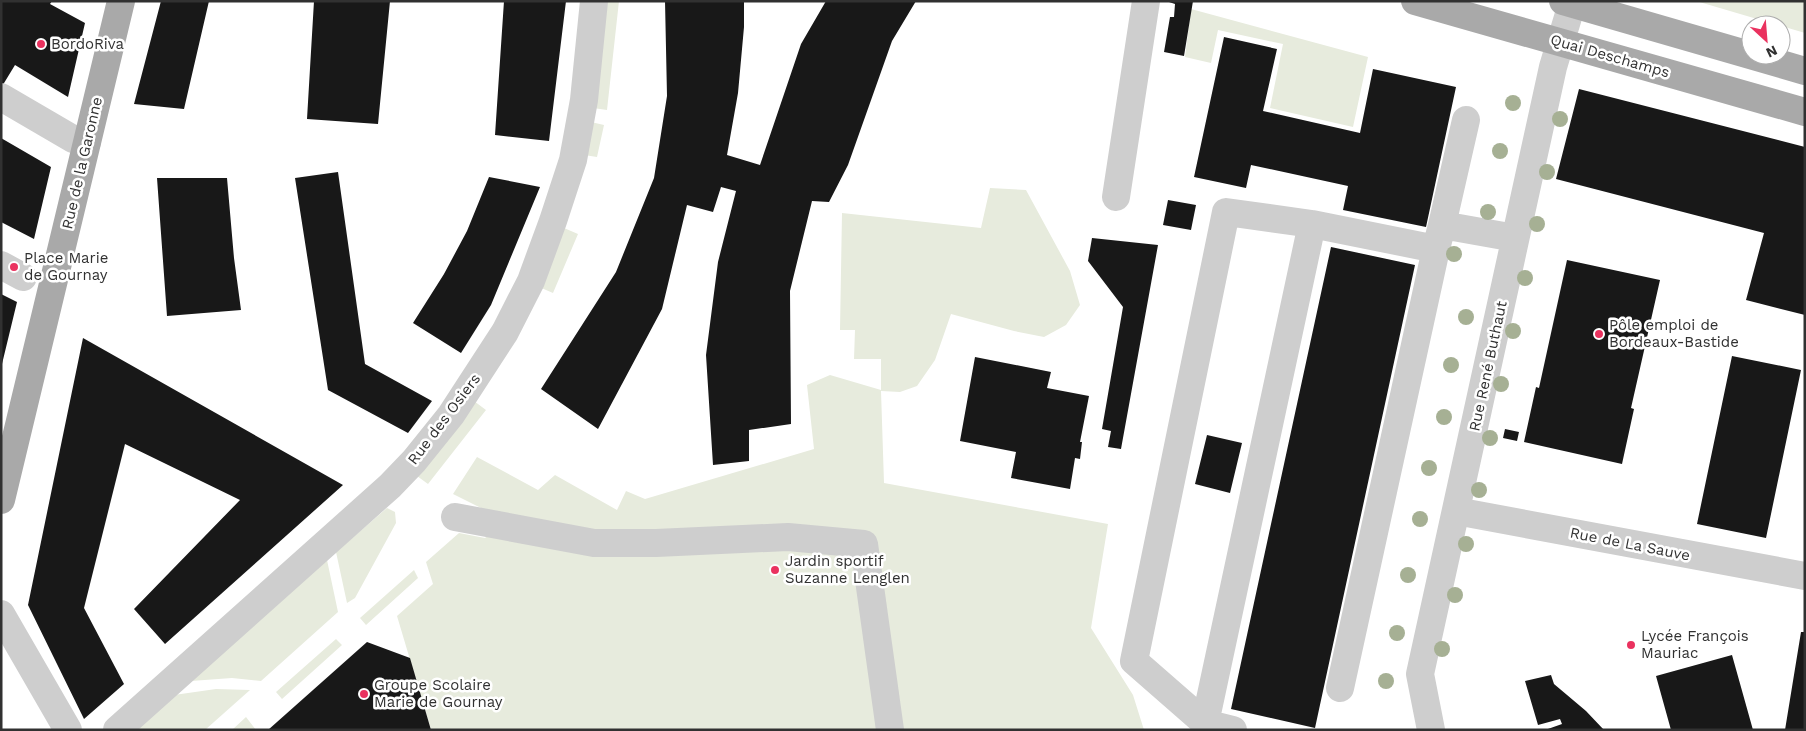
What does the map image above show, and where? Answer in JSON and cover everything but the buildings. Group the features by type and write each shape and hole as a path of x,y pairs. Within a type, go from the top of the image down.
{"main road":[{"name":"Rue de la Garonne","path":"1,500 121,1"},
{"name":"Quai Deschamps","path":"1415,1 1805,112"},
{"path":"1567,2 1805,71"}],"street":[{"name":"Rue des Osiers","path":"117,730 390,486 414,461 445,423 477,376 505,332 530,281 553,221 572,160 584,100 594,1"},
{"path":"1116,197 1146,1"},
{"name":"Rue René Buthaut","path":"1431,730 1420,674 1515,238 1560,42 1567,2"},
{"path":"1,97 73,139 86,142"},
{"path":"1340,688 1466,120"},
{"path":"1233,730 1205,723 1134,661 1226,212 1312,224 1439,237 1515,238"},
{"path":"1205,723 1312,224"},
{"name":"Rue de La Sauve","path":"1456,511 1805,576"},
{"path":"455,517 594,543 656,543 788,537 864,544 890,730"},
{"path":"1,614 68,730"}],"shaded area":[{"path":"604,1 619,1 607,110 593,108"},
{"path":"1696,1 1805,1 1805,33 1791,29 1791,15 1744,15"},
{"path":"1191,9 1368,57 1353,127 1270,108 1283,44 1218,30 1211,63 1185,57"},
{"path":"591,122 604,125 597,157 584,155"},
{"name":"Jardin sportif Suzanne Lenglen","path":"990,188 1026,190 1070,271 1080,305 1066,325 1044,337 951,314 935,360 917,386 900,392 881,391 884,483 1108,524 1091,628 1133,695 1144,730 431,730 397,616 433,584 426,562 459,533 485,538 511,515 483,509 453,494 477,457 538,490 555,475 617,510 626,491 645,499 814,449 807,385 830,375 881,390 881,359 854,359 855,330 840,330 842,213 981,228"},
{"path":"564,228 578,234 553,293 539,287"},
{"path":"474,401 486,410 428,484 417,476"},
{"path":"387,508 395,512 396,523 355,598 347,603 336,552"},
{"path":"327,560 338,612 261,681 232,678 191,681"},
{"path":"414,570 418,578 366,625 360,618"},
{"path":"336,639 342,645 282,699 276,692"},
{"path":"216,689 250,690 205,730 136,730 174,695"},
{"path":"246,717 256,730 232,730"}],"place":[{"name":"BordoRiva","path":"41,44"},
{"name":"Place Marie de Gournay","path":"14,267"},
{"name":"Pôle emploi de Bordeaux-Bastide","path":"1599,334"},
{"name":"Jardin sportif Suzanne Lenglen","path":"775,570"},
{"name":"Lycée François Mauriac","path":"1631,645"},
{"name":"Groupe Scolaire Marie de Gournay","path":"364,694"}]}
